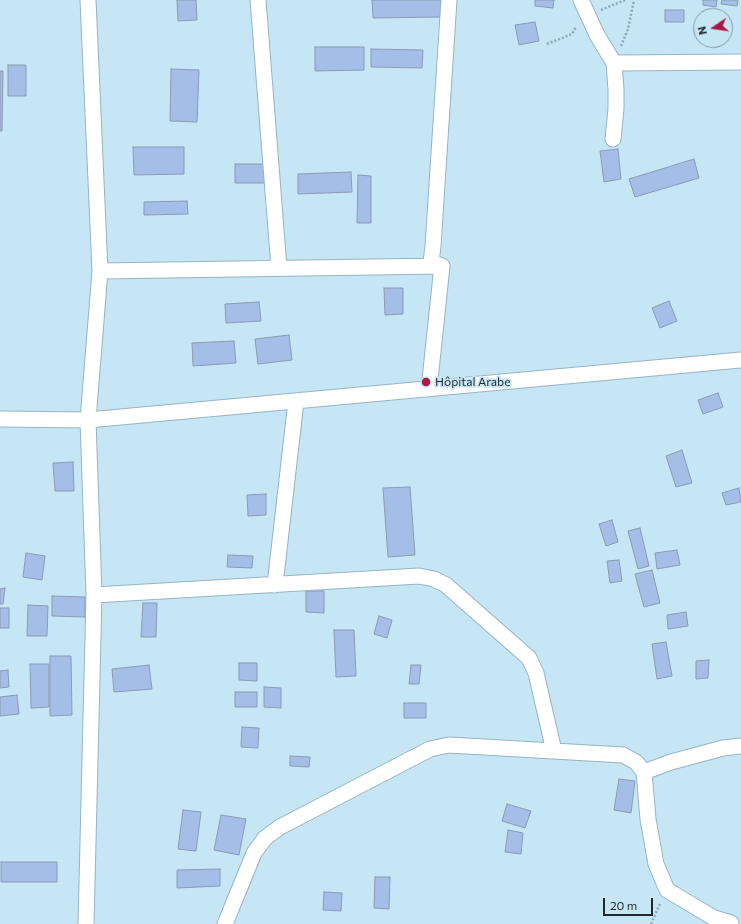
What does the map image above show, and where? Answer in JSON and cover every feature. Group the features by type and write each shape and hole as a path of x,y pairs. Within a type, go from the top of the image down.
{"street":[{"path":"86,924 94,595 88,420 100,271 88,0"},
{"path":"258,0 279,268"},
{"path":"442,266 431,262 449,0"},
{"path":"581,0 597,35 614,63 616,109 613,139"},
{"path":"614,63 741,62"},
{"path":"100,271 442,266"},
{"path":"429,389 442,266"},
{"path":"0,419 88,420 741,360"},
{"path":"275,585 296,401"},
{"path":"94,595 419,576 434,579 446,585 529,658 536,673 554,751"},
{"path":"226,924 254,853 265,838 280,827 430,749 449,745 623,755 636,762 644,772 648,819 656,864 667,890 714,918 732,923"},
{"path":"644,772 671,762 723,748 741,746"}],"path":[{"path":"614,63 628,29 634,0"},
{"path":"651,924 667,890"}],"building":[{"path":"177,0 196,0 197,20 178,21"},
{"path":"372,0 441,0 441,17 373,18"},
{"path":"535,0 554,0 553,8 535,6"},
{"path":"703,0 717,0 716,7 703,5"},
{"path":"722,0 738,0 737,6 721,4"},
{"path":"665,10 684,10 684,22 665,22"},
{"path":"535,22 539,41 519,45 515,25"},
{"path":"315,47 364,47 364,70 315,71"},
{"path":"371,49 423,50 422,68 371,67"},
{"path":"8,65 26,65 26,96 8,96"},
{"path":"171,69 199,70 197,122 170,121"},
{"path":"0,71 3,71 2,131 0,131"},
{"path":"133,147 184,147 184,174 134,175"},
{"path":"618,149 621,179 604,182 600,151"},
{"path":"694,159 699,178 635,197 629,179"},
{"path":"235,164 265,164 265,183 235,183"},
{"path":"351,172 352,192 298,194 298,174"},
{"path":"358,175 371,176 371,223 357,223"},
{"path":"187,201 188,214 144,215 144,202"},
{"path":"384,288 403,288 403,314 385,315"},
{"path":"669,301 677,321 660,328 652,308"},
{"path":"259,302 261,321 226,323 225,304"},
{"path":"289,335 292,360 258,364 255,339"},
{"path":"234,341 236,363 193,366 192,343"},
{"path":"718,393 723,407 703,414 698,400"},
{"path":"682,450 692,483 676,487 666,456"},
{"path":"73,462 74,491 55,491 53,463"},
{"path":"410,487 415,555 388,557 383,488"},
{"path":"739,488 741,502 726,505 722,493"},
{"path":"266,494 266,515 248,516 247,495"},
{"path":"612,520 618,542 606,546 599,524"},
{"path":"640,528 649,566 638,569 628,531"},
{"path":"677,550 680,565 657,569 655,553"},
{"path":"26,553 45,556 42,580 23,577"},
{"path":"228,555 253,556 252,568 227,567"},
{"path":"619,560 622,581 610,583 607,561"},
{"path":"652,570 660,603 644,607 635,574"},
{"path":"5,588 3,604 0,604 0,589"},
{"path":"306,591 324,591 324,613 306,612"},
{"path":"52,596 85,597 85,617 52,616"},
{"path":"143,603 157,603 156,637 141,637"},
{"path":"28,605 48,606 47,636 27,636"},
{"path":"0,608 9,608 9,628 0,628"},
{"path":"686,612 688,626 668,629 667,615"},
{"path":"379,616 392,620 387,638 374,634"},
{"path":"334,630 354,630 356,676 336,677"},
{"path":"666,642 672,676 657,679 652,644"},
{"path":"50,656 71,656 72,715 50,716"},
{"path":"709,660 708,678 696,679 696,661"},
{"path":"239,663 257,663 257,681 239,680"},
{"path":"30,664 49,664 49,707 31,708"},
{"path":"149,665 152,689 114,692 112,669"},
{"path":"411,665 421,665 419,684 409,684"},
{"path":"8,670 9,687 0,688 0,671"},
{"path":"264,687 281,688 281,708 264,707"},
{"path":"235,692 257,692 257,707 235,707"},
{"path":"17,695 19,714 0,716 0,697"},
{"path":"404,703 426,703 426,718 404,718"},
{"path":"242,727 259,728 258,748 241,747"},
{"path":"290,756 310,757 309,767 290,766"},
{"path":"619,779 635,781 631,813 614,810"},
{"path":"507,804 531,811 525,828 502,821"},
{"path":"183,810 201,812 196,851 178,849"},
{"path":"221,815 246,819 239,855 214,850"},
{"path":"508,830 523,833 521,854 505,852"},
{"path":"1,862 57,862 57,882 1,882"},
{"path":"220,869 220,886 177,888 177,870"},
{"path":"375,877 390,877 389,909 374,908"},
{"path":"324,892 342,893 341,911 323,910"}],"place":[{"name":"Hôpital Arabe","path":"426,382"}]}
